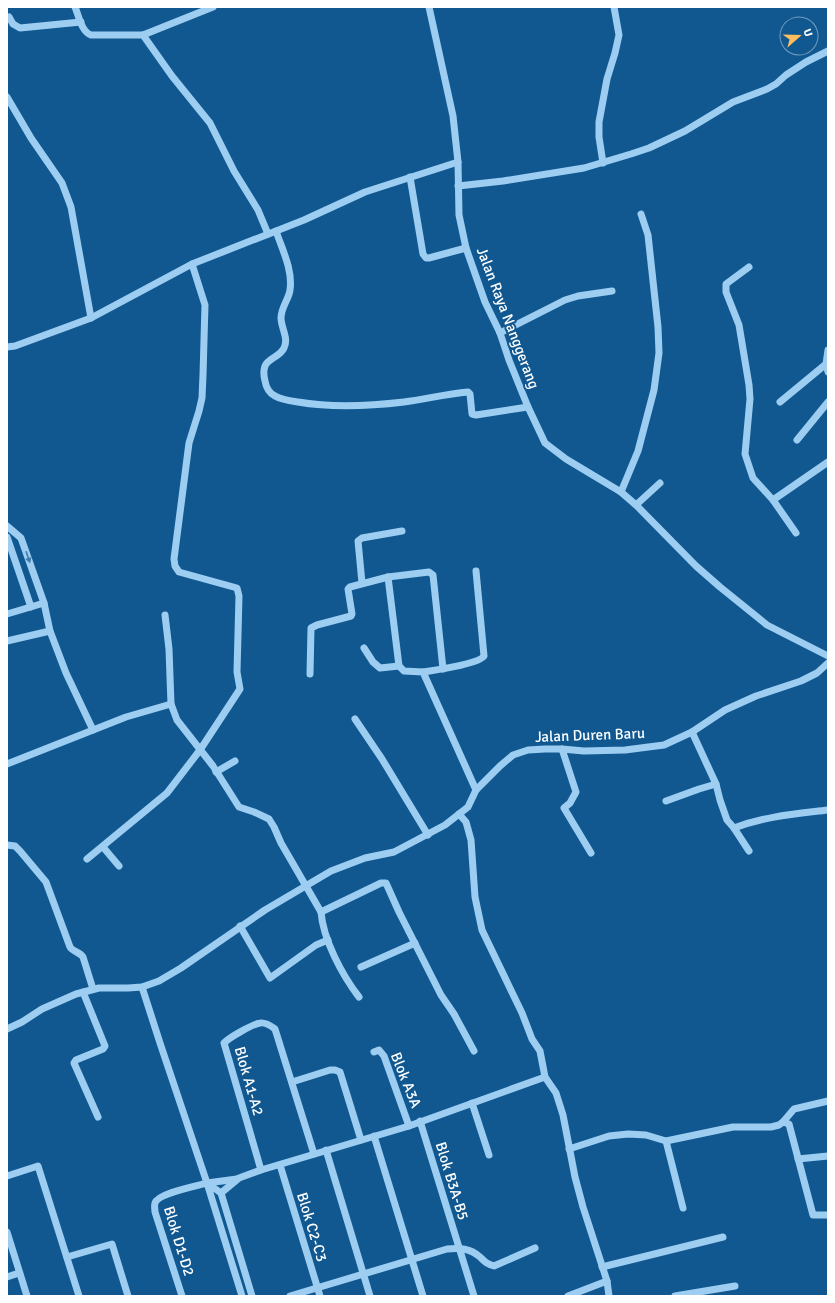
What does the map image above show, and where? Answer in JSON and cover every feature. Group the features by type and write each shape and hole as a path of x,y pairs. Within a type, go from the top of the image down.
{"street":[{"path":"75,7 84,30 91,35 143,35 213,7"},
{"name":"Jalan Raya Nanggerang","path":"429,7 453,116 458,162 459,215 466,248 485,302 500,333 528,407 546,443 566,459 620,492 636,505 696,566 766,625 828,656"},
{"path":"603,163 599,137 599,122 607,79 619,35 614,7"},
{"path":"9,17 13,24 20,28 81,22"},
{"path":"143,35 172,76 210,123 234,171 258,210 268,234"},
{"path":"458,186 558,173 584,168 649,148 685,131 733,102 767,89 801,65 828,51"},
{"path":"7,97 31,138 62,183 72,213 91,318"},
{"path":"7,347 15,346 91,318 192,264 304,220 365,192 458,162"},
{"path":"410,177 426,258 466,248"},
{"path":"620,492 638,451 654,390 658,353 655,301 648,235 641,214"},
{"path":"276,231 286,261 290,280 290,292 286,300 281,320 286,335 285,347 280,354 265,366 264,372 266,386 274,396 310,404 352,406 404,402 468,392 470,394 472,414 476,415 528,407"},
{"path":"87,859 167,793 200,750 240,689 237,672 239,592 237,588 179,572 175,566 174,559 189,443 202,398 204,375 205,304 192,264"},
{"path":"749,267 726,284 726,292 739,325 749,386 750,400 745,454 753,478 773,500 796,533"},
{"path":"500,333 565,300 578,296 612,291"},
{"path":"828,350 826,364 828,372"},
{"path":"780,402 826,364"},
{"path":"797,440 828,402"},
{"path":"773,500 828,462"},
{"path":"636,505 660,483"},
{"path":"7,526 21,538 44,603 50,631 66,673 93,730"},
{"path":"362,583 358,541 362,538 402,531"},
{"path":"7,537 30,607"},
{"path":"388,577 400,666 404,671 423,672 443,669 478,660 484,656 476,571"},
{"path":"310,674 311,628 351,616 352,614 348,589 352,585 388,577 429,572 432,575 443,669"},
{"path":"7,614 44,603"},
{"path":"165,615 169,649 171,704 177,720 216,772 239,808 254,812 269,819 274,826 281,843 321,912 321,923 342,972 347,982 359,997"},
{"path":"7,641 50,631"},
{"path":"364,648 373,662 380,668 400,666"},
{"name":"Jalan Duren Baru","path":"142,987 181,968 240,926 305,885 331,871 365,858 394,852 445,825 468,807 476,790 513,755 528,750 562,748 584,751 625,750 664,745 692,732 725,710 756,696 801,681 817,673 828,663"},
{"path":"423,672 476,790"},
{"path":"7,764 126,717 171,704"},
{"path":"355,719 382,759 428,835"},
{"path":"692,732 716,784 727,820 749,851"},
{"path":"562,748 576,792 564,808 591,853"},
{"path":"216,772 235,761"},
{"path":"666,801 716,784"},
{"path":"734,828 768,817 828,810"},
{"path":"459,814 466,822 471,840 475,897 482,930 522,1013 532,1039 540,1051 545,1077 556,1093 563,1115 583,1207 607,1281 609,1296"},
{"path":"7,845 15,846 20,850 46,882 70,947 83,957 93,990"},
{"path":"103,847 119,866"},
{"path":"321,912 384,882 388,885 399,912 441,995 454,1014 474,1050"},
{"path":"240,926 270,978 316,946 328,940"},
{"path":"361,967 415,943"},
{"path":"7,1029 22,1022 42,1009 83,992 99,988 142,987 207,1183 242,1296"},
{"path":"83,992 105,1046 103,1049 74,1062 98,1117"},
{"name":"Blok A1-A2","path":"261,1170 224,1043 230,1038 260,1023 269,1024 275,1029 314,1154"},
{"name":"Blok A3A","path":"374,1052 379,1050 384,1056 409,1126"},
{"path":"292,1082 330,1070 340,1072 361,1140"},
{"path":"207,1183 239,1178 326,1150 409,1126 545,1077"},
{"path":"569,1148 609,1136 628,1134 646,1135 666,1140 733,1127 771,1127 779,1125 783,1122 794,1109 828,1101"},
{"path":"472,1103 489,1156"},
{"name":"Blok B3A-B5","path":"420,1122 474,1296"},
{"path":"783,1122 789,1124 813,1215 828,1215"},
{"path":"374,1136 423,1296"},
{"path":"666,1140 683,1208"},
{"path":"326,1150 370,1296"},
{"path":"798,1159 828,1156"},
{"name":"Blok C2-C3","path":"280,1165 320,1296"},
{"path":"7,1176 38,1166 79,1296"},
{"path":"221,1193 239,1178"},
{"path":"207,1183 221,1193 252,1296"},
{"name":"Blok D1-D2","path":"182,1296 155,1212 154,1204 157,1199 165,1195 207,1183"},
{"path":"7,1232 27,1296"},
{"path":"602,1267 723,1236"},
{"path":"67,1257 112,1244 128,1296"},
{"path":"290,1296 447,1249 469,1249 481,1257 486,1263 494,1266 535,1248"},
{"path":"7,1277 20,1273"},
{"path":"568,1296 607,1281"},
{"path":"675,1296 735,1286"}]}
